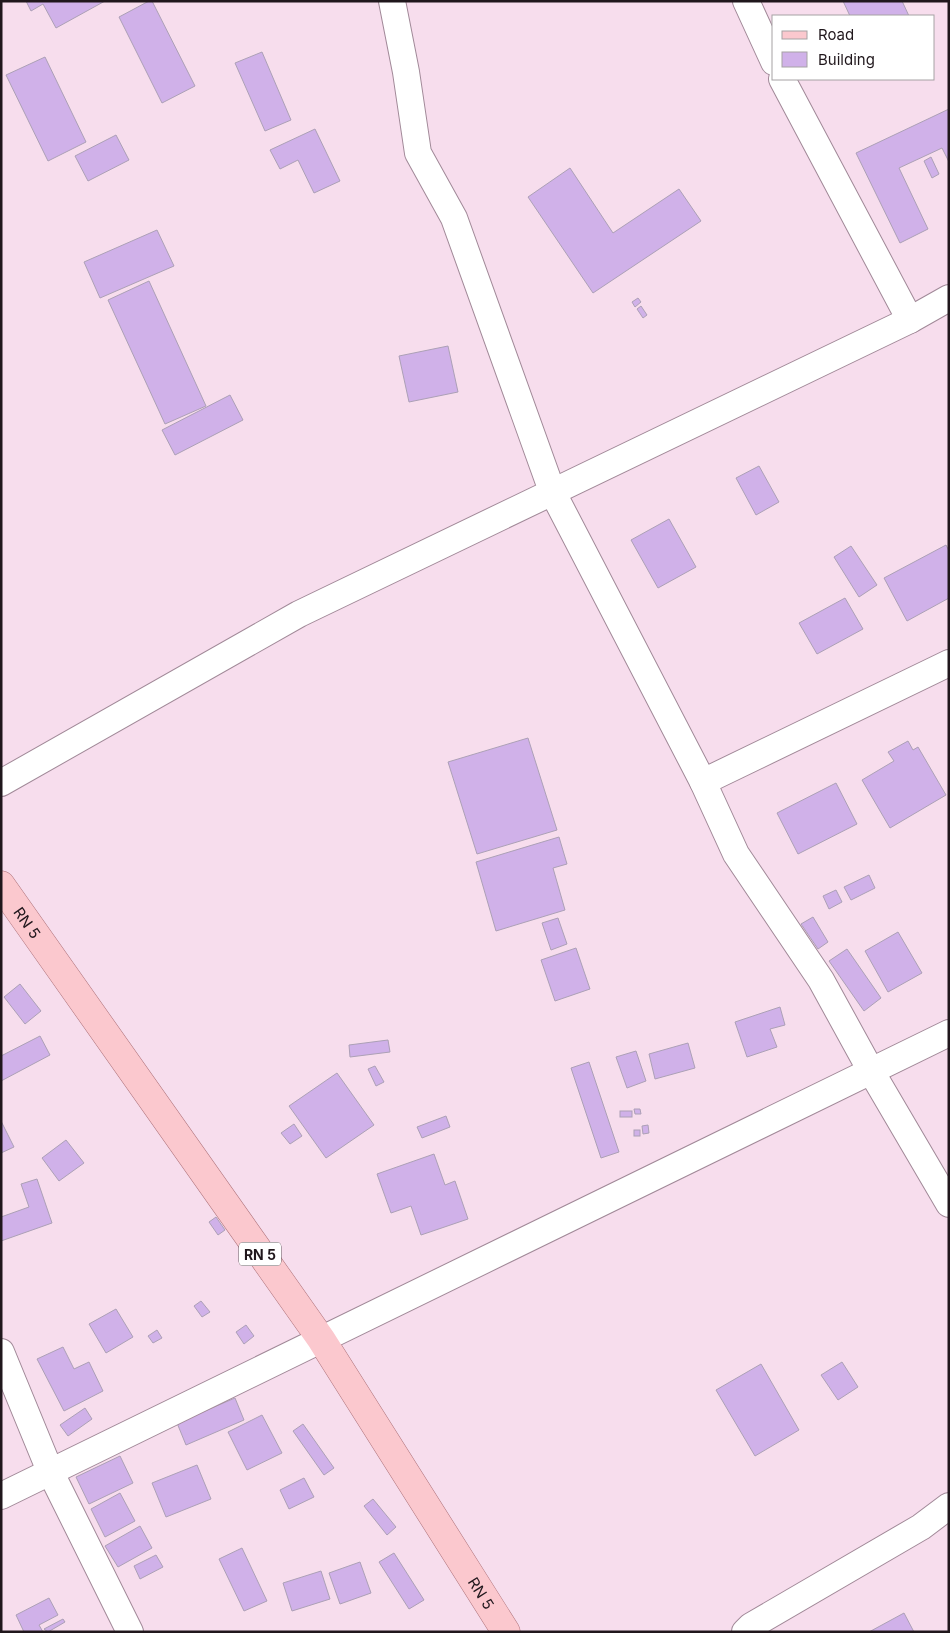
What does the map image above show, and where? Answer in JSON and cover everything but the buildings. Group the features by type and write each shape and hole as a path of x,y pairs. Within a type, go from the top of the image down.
{"main road":[{"name":"RN 5","path":"1,886 320,1339 506,1632"}],"street":[{"path":"392,1 406,72 418,153 454,218 552,491 702,782 736,854 822,980 871,1071 949,1204"},
{"path":"746,1 772,58"},
{"path":"783,80 910,320"},
{"path":"1,783 300,614 910,320 949,298"},
{"path":"702,782 949,663"},
{"path":"1,1496 949,1032"},
{"path":"1,1352 50,1471 130,1632"},
{"path":"745,1632 751,1626 921,1527 949,1506"}]}
